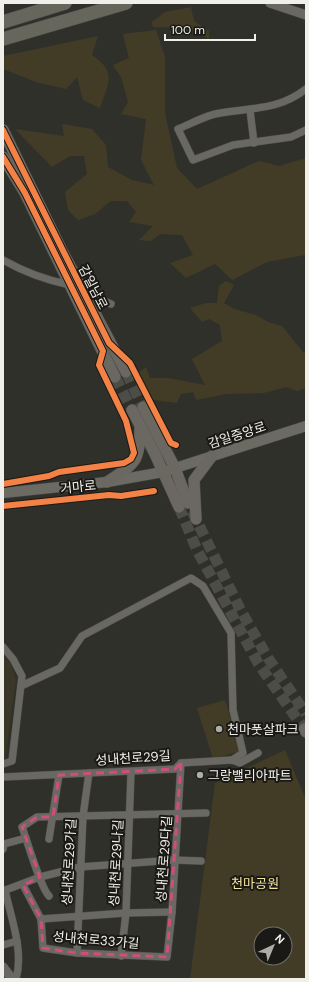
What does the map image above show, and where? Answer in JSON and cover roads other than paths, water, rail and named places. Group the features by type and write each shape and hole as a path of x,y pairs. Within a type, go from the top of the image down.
{"highway":[{"path":"3,22 65,3"},
{"path":"3,39 126,3"}],"main road":[{"name":"감일남로","path":"3,130 83,292 120,375 70,285 24,193 3,157"},
{"path":"107,482 121,472 138,456 140,426 137,408 175,468 183,505 163,472 140,426"},
{"name":"감일중앙로","path":"163,472 306,426"},
{"path":"196,519 194,480 212,456"},
{"name":"거마로","path":"3,493 107,482 163,472"}],"street":[{"path":"270,3 306,14"},
{"path":"306,88 296,96 276,105 250,110 214,114 178,129 192,160 233,146 291,137 306,130"},
{"path":"250,110 254,143"},
{"path":"3,260 19,269 54,282 70,285"},
{"path":"83,292 111,304"},
{"path":"21,686 60,668 73,652 82,636 191,578 203,586 231,633 234,710 243,753 232,760"},
{"path":"3,647 13,659 22,676 12,761 3,764"},
{"name":"성내천로29길","path":"3,777 175,769 181,763 232,760 240,763 258,753"},
{"name":"성내천로29다길","path":"167,957 172,912 181,763"},
{"name":"성내천로29나길","path":"121,956 126,913 127,863 131,815 131,772"},
{"name":"성내천로29가길","path":"77,953 83,816 90,773"},
{"path":"49,839 58,775"},
{"path":"49,896 40,877 22,827 37,817 206,813"},
{"path":"3,849 4,844 26,838"},
{"path":"16,979 20,968 17,941 4,891 40,877 80,867 174,860 201,861"},
{"name":"성내천로33가길","path":"23,884 41,919 43,948 77,953 167,957"},
{"path":"41,919 126,913 172,912"},
{"path":"3,945 17,941"},
{"path":"3,967 12,979"}],"tunnel":[{"path":"126,372 143,407"},
{"path":"115,377 132,410"},
{"path":"179,507 197,550 258,663 304,729"},
{"path":"192,511 241,611 268,658 306,714"}],"place":[{"name":"천마풋살파크","path":"219,729"},
{"name":"그랑밸리아파트","path":"200,775"}],"park label":[{"name":"천마공원","path":"255,883"}]}
